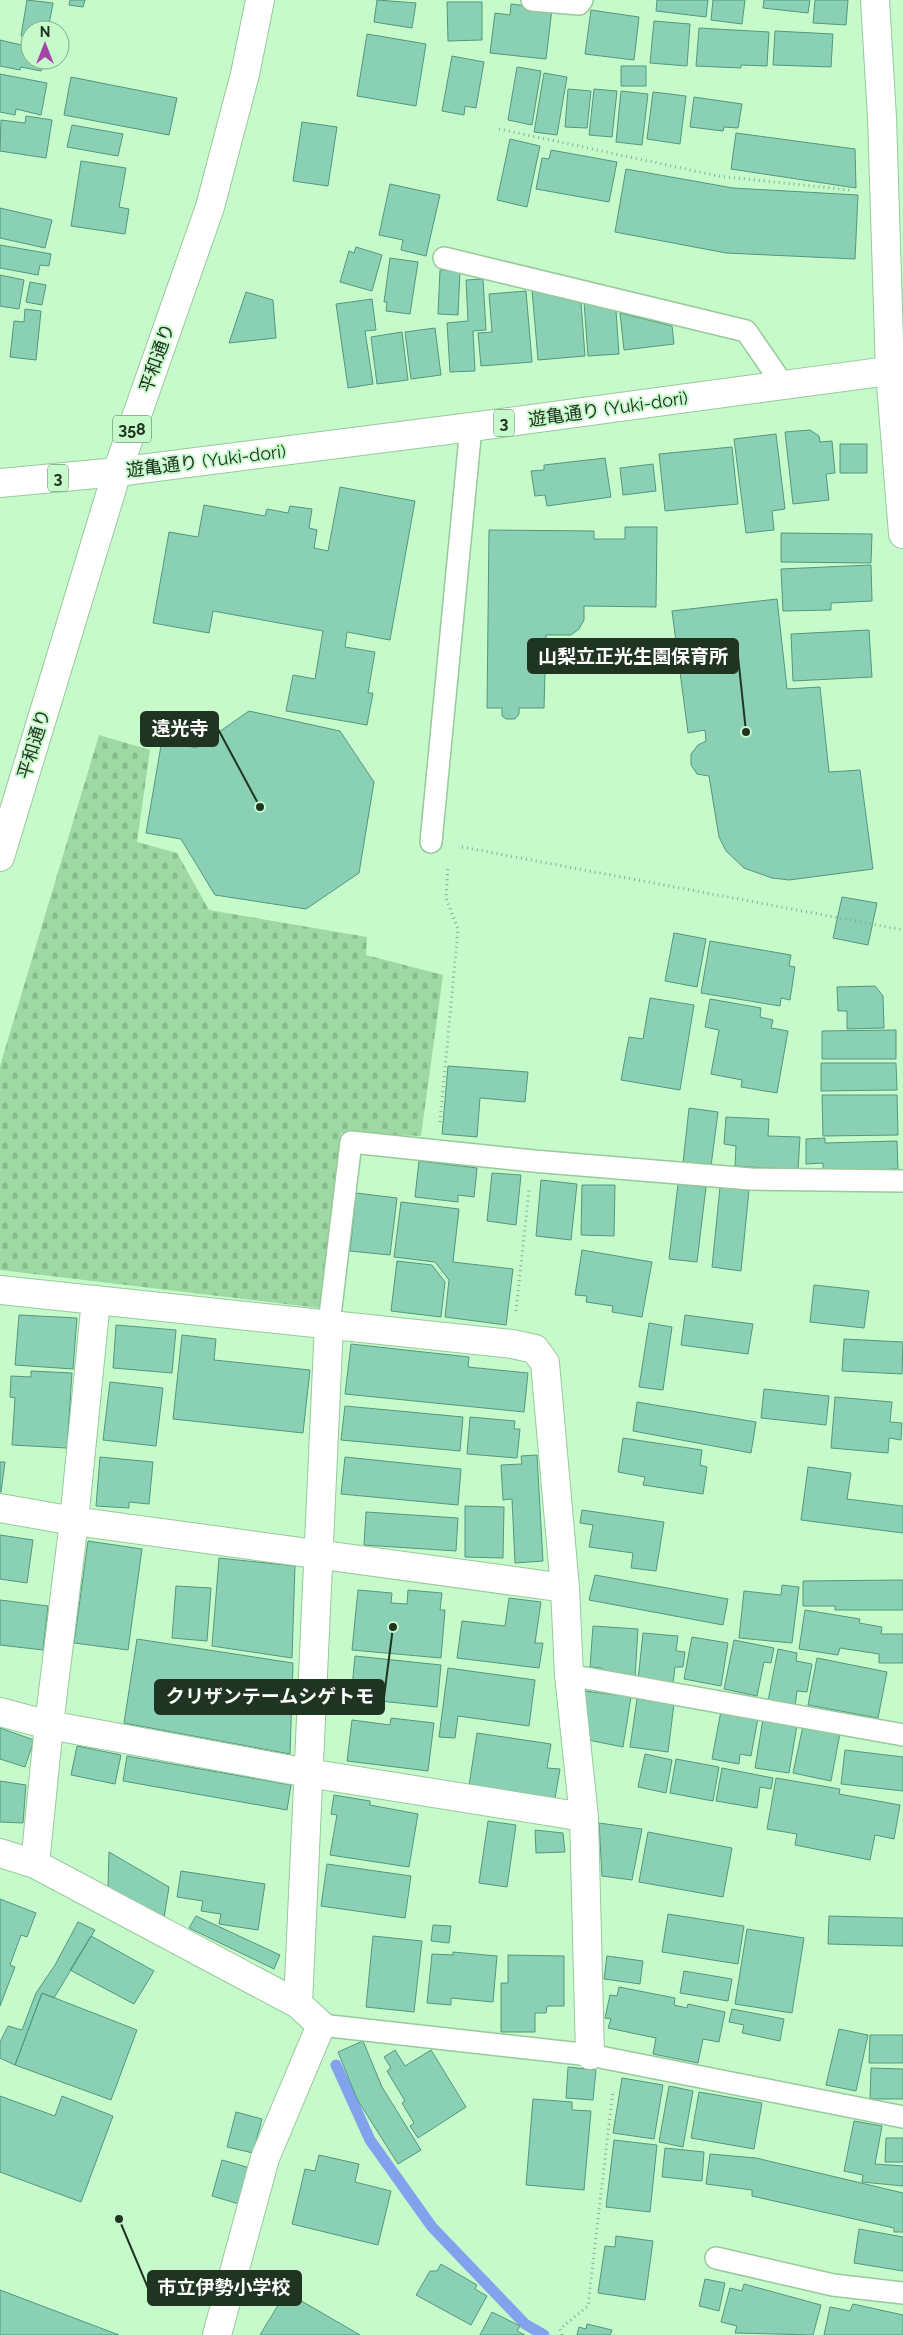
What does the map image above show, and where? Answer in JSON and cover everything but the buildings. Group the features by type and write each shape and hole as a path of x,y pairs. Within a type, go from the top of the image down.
{"main road":[{"name":"平和通り","path":"0,857 117,472 210,207 245,74 260,0"},
{"path":"875,0 892,121 884,193 896,370 903,534"},
{"name":"遊亀通り (Yuki-dori)","path":"117,472 896,370"},
{"name":"3","path":"0,483 117,472"},
{"path":"0,1290 512,1344 535,1349 545,1363 565,1588 569,1675 584,1817 603,2057"},
{"path":"35,1864 49,1725 74,1521 96,1300"},
{"path":"298,2004 316,1625 317,1554 330,1324"},
{"path":"0,1508 74,1521 565,1588"},
{"path":"0,1712 49,1725 308,1772 584,1817"},
{"path":"0,1853 35,1864 298,2004 321,2025 265,2158 218,2335"}],"lane":[{"path":"532,0 579,4 582,0"},
{"path":"444,258 746,332 784,386"},
{"path":"440,843 470,427"},
{"path":"330,1324 351,1142 533,1161 750,1179 903,1181"},
{"path":"569,1675 903,1735"},
{"path":"321,2025 603,2057 903,2117"},
{"path":"716,2258 833,2285 903,2293"}],"path":[{"path":"499,129 718,176 884,193"},
{"path":"437,1150 458,929 446,898 440,843 903,930"},
{"path":"512,1344 533,1161"},
{"path":"562,2335 560,2329 588,2306 603,2057"}],"green space":[{"path":"99,735 150,750 137,842 177,853 209,910 367,937 366,955 443,975 421,1136 341,1133 327,1309 0,1270 0,1066"}],"waterway":[{"path":"336,2065 370,2140 432,2227 525,2324 544,2335"}],"place":[{"name":"山梨立正光生園保育所","path":"746,732"},
{"name":"遠光寺","path":"260,807"},
{"name":"クリザンテームシゲトモ","path":"393,1627"},
{"name":"市立伊勢小学校","path":"119,2219"}]}
